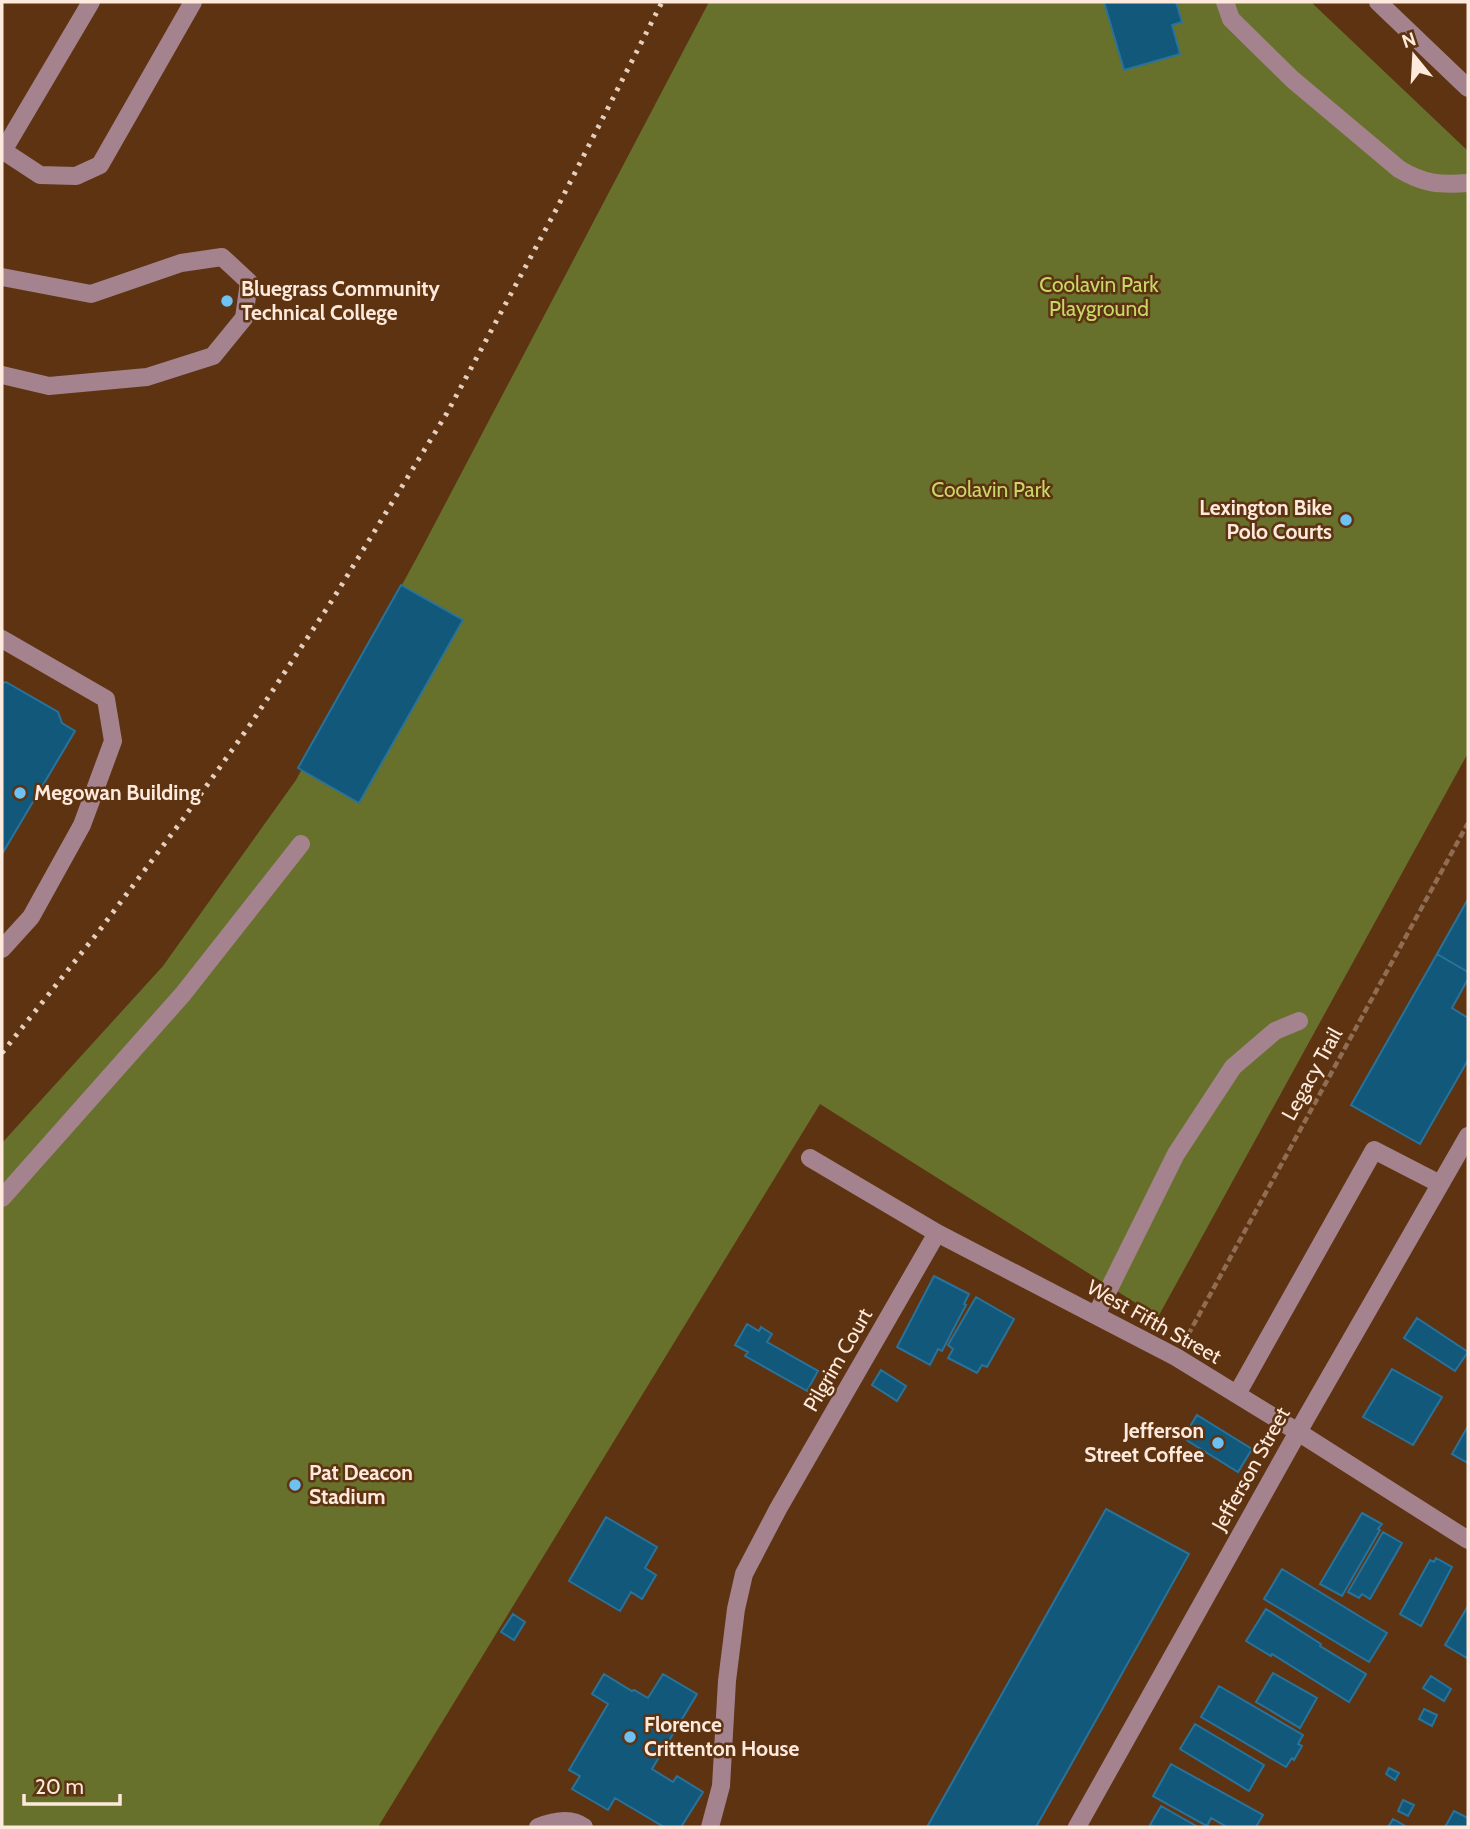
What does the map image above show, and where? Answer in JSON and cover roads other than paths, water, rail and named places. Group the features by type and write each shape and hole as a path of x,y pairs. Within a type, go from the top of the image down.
{"street":[{"path":"91,2 3,151 40,175 76,176 100,165 194,2"},
{"path":"1225,2 1231,19 1292,79 1399,169 1417,180 1443,185 1468,183"},
{"path":"1378,2 1468,88"},
{"path":"2,278 91,294 181,263 222,257 248,282 244,318 213,356 147,377 49,386 2,375"},
{"path":"2,639 106,699 113,741 82,825 31,917 2,948"},
{"path":"2,1198 183,994 301,844"},
{"path":"1096,1315 1176,1154 1233,1067 1275,1031 1299,1021"},
{"name":"Jefferson Street","path":"1077,1827 1298,1432 1468,1136"},
{"path":"1237,1394 1374,1150 1440,1184"},
{"name":"West Fifth Street","path":"810,1158 937,1233 1176,1357 1468,1540"},
{"name":"Pilgrim Court","path":"710,1827 720,1786 727,1681 736,1609 744,1574 778,1509 937,1233"},
{"path":"538,1827 564,1821 579,1823 584,1827"}],"railway":[{"path":"2,1053 183,819 252,722 333,599 447,413 557,208 662,2"}],"place":[{"name":"Bluegrass Community Technical College","path":"227,301"},
{"name":"Lexington Bike Polo Courts","path":"1346,520"},
{"name":"Megowan Building","path":"20,793"},
{"name":"Jefferson Street Coffee","path":"1218,1443"},
{"name":"Pat Deacon Stadium","path":"295,1485"},
{"name":"Florence Crittenton House","path":"630,1737"}],"park label":[{"name":"Coolavin Park Playground","path":"1099,297"},
{"name":"Coolavin Park","path":"991,490"}]}
